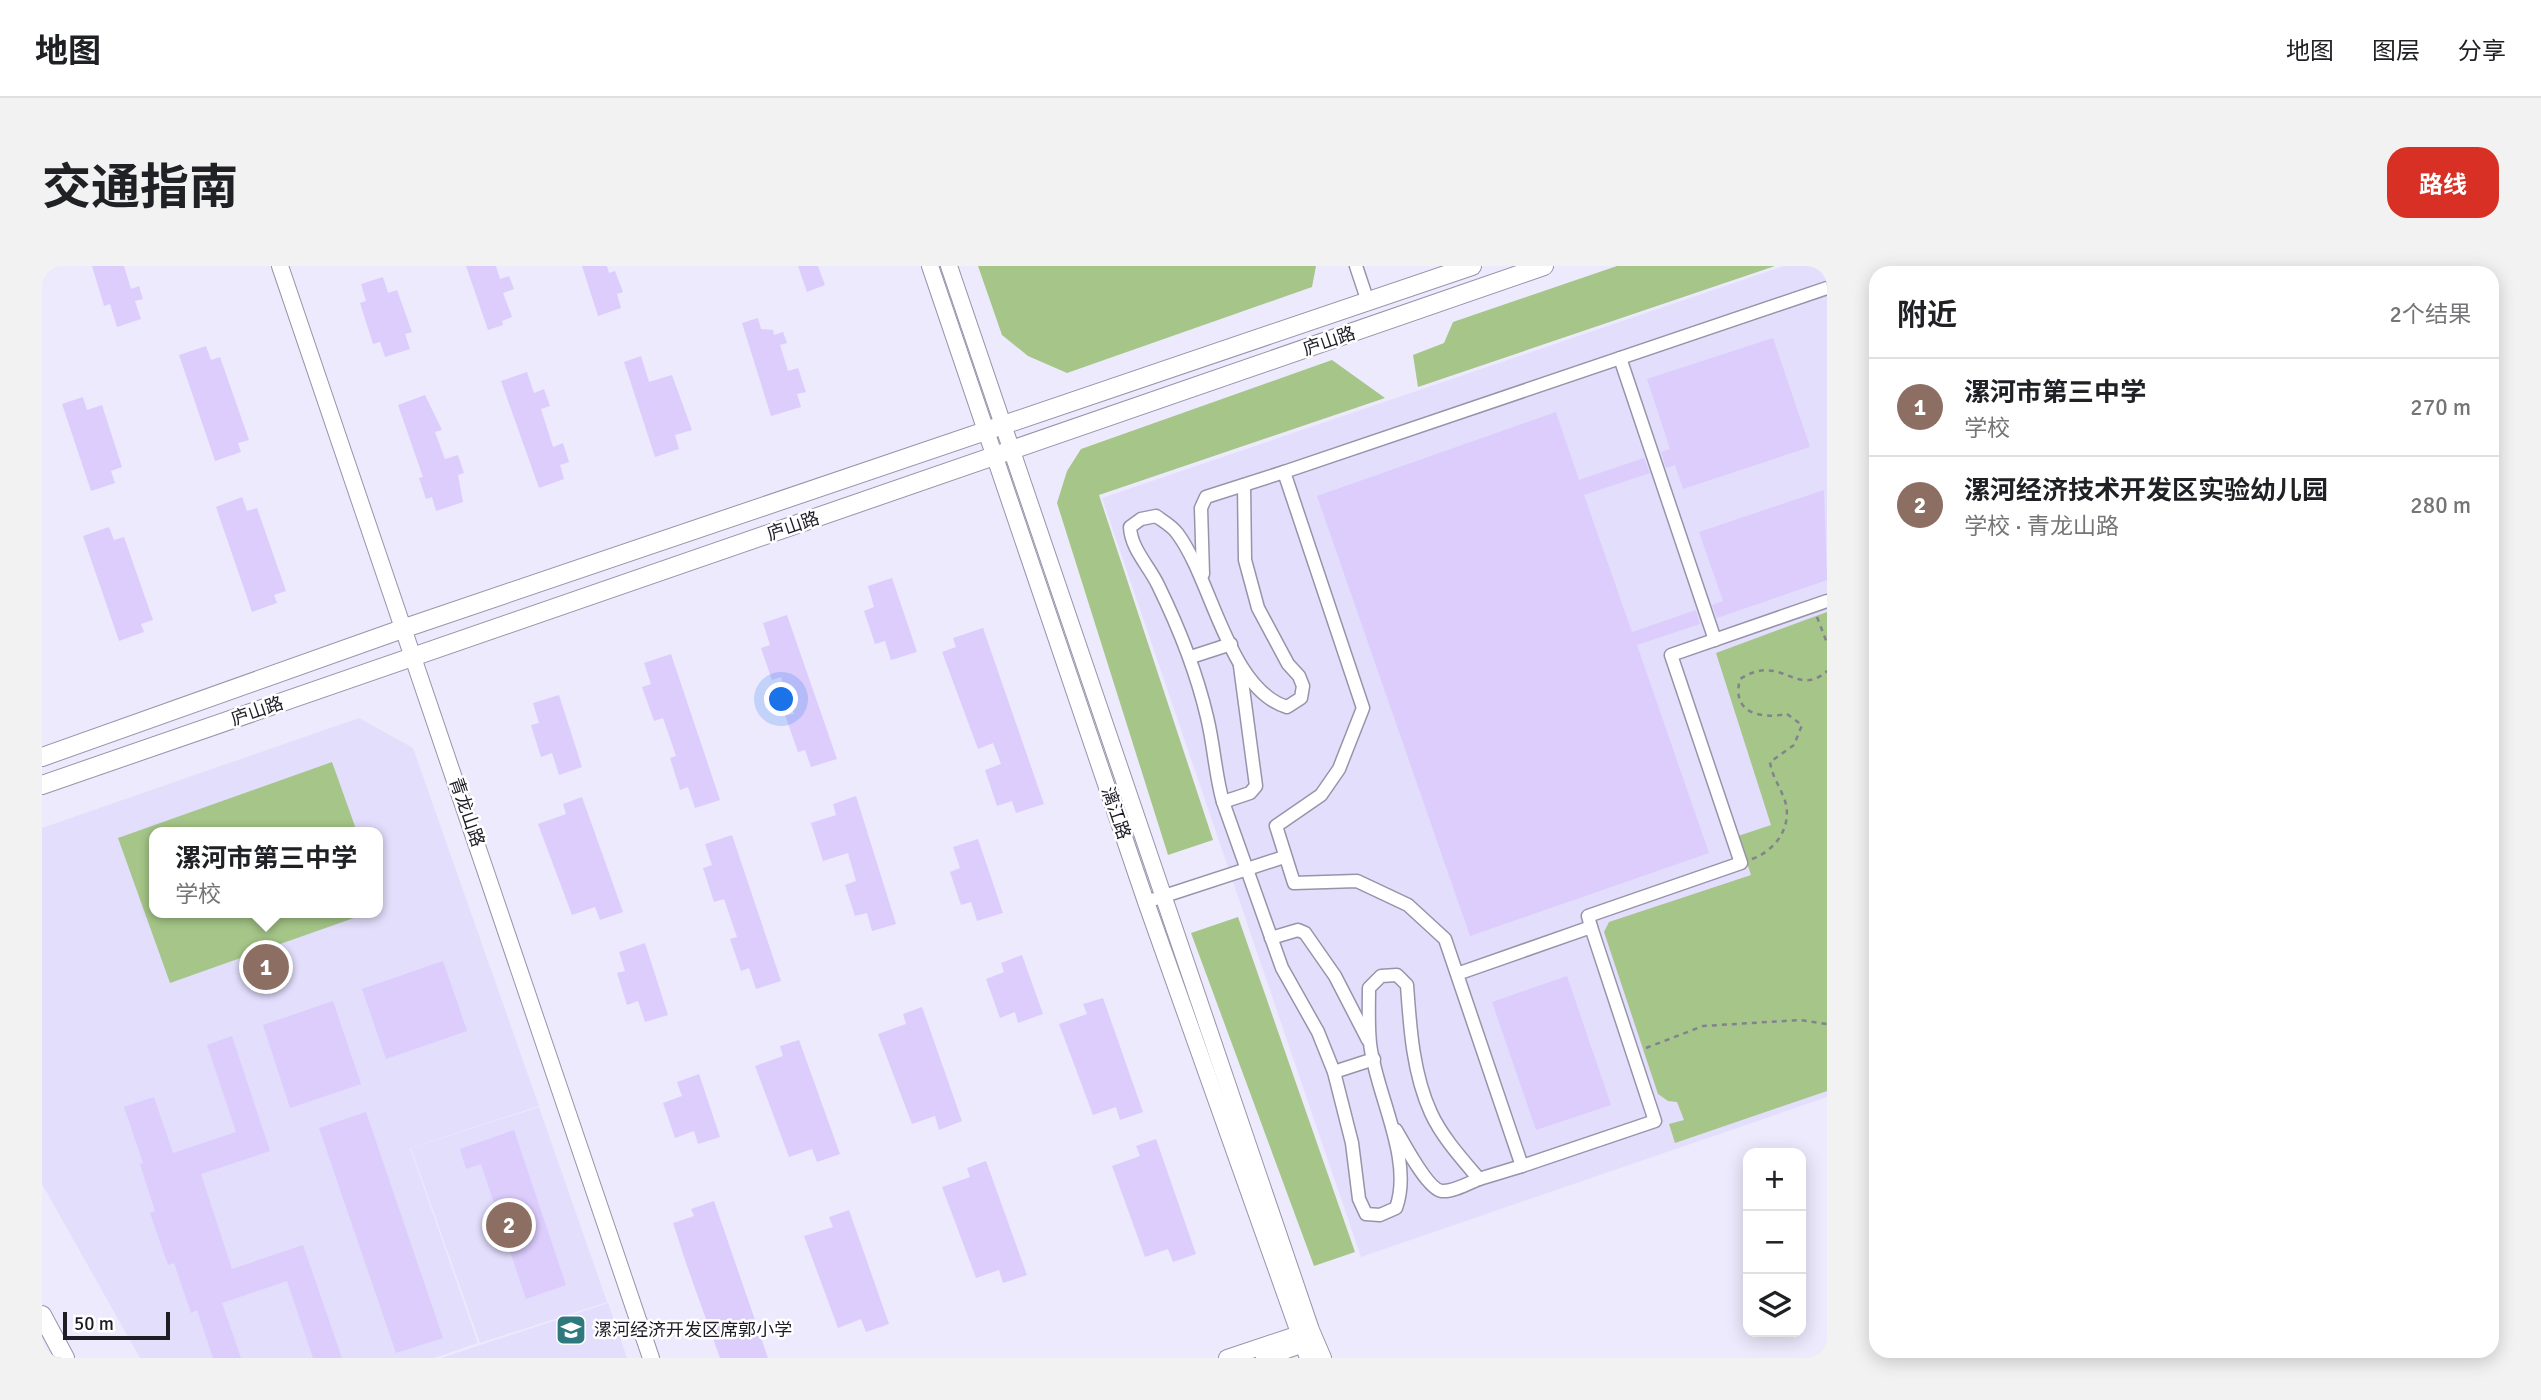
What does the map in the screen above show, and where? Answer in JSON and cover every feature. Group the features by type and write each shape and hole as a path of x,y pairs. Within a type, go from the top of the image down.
{"main road":[{"name":"庐山路","path":"42,757 405,628 1472,266"},
{"name":"庐山路","path":"42,785 1544,266"},
{"path":"1368,302 1376,324"},
{"path":"42,1315 65,1358"}],"street":[{"name":"青龙山路","path":"280,266 651,1358"},
{"name":"漓江路","path":"930,266 1146,902 1306,1341 1323,1358"},
{"name":"漓江路","path":"949,266 1164,897 1306,1341"},
{"path":"1356,266 1368,302"},
{"path":"1203,581 1201,508 1206,497 1827,288"},
{"path":"1620,358 1715,640"},
{"path":"1284,471 1363,708 1339,769 1321,795 1276,826 1284,857 1294,883 1357,881 1408,905 1445,939 1522,1166"},
{"path":"1244,485 1245,559 1258,608 1303,686 1301,698 1287,707 1266,697 1239,662 1203,581 1176,530 1156,516 1141,519 1130,527 1131,539 1156,581 1191,657 1208,719 1215,775 1223,802 1271,938 1282,968 1318,1032 1334,1072 1352,1143 1359,1199 1366,1214 1380,1215 1396,1208 1402,1192 1392,1124 1370,1045 1348,1001 1305,933 1298,930 1271,938"},
{"path":"1184,544 1201,538"},
{"path":"1392,1124 1416,1165 1437,1189 1444,1191 1656,1121 1588,916 1741,863 1671,655 1827,601"},
{"path":"1191,657 1231,644"},
{"path":"1223,802 1250,793 1256,786 1239,662"},
{"path":"1246,703 1266,697"},
{"path":"1146,902 1284,857"},
{"path":"1457,974 1591,927"},
{"path":"1370,1045 1369,988 1381,976 1397,975 1407,985 1419,1076 1432,1114 1479,1179"},
{"path":"1348,1001 1369,993"},
{"path":"1334,1072 1374,1059"},
{"path":"1399,1170 1416,1165"},
{"path":"1227,1358 1306,1341"},
{"path":"1264,1358 1306,1341"}],"path":[{"path":"1813,606 1827,643"},
{"path":"1741,863 1771,849 1783,833 1787,820 1785,800 1772,773 1770,762 1794,746 1802,725 1787,714 1767,718 1754,715 1741,702 1738,688 1740,679 1754,670 1777,670 1801,681 1812,680 1827,671"},
{"path":"1633,1053 1703,1026 1800,1020 1827,1024"}],"shaded area":[{"path":"1784,266 1827,266 1827,1097 1361,1257 1102,498"},
{"path":"359,718 413,748 539,1106 410,1148 478,1343 434,1358 140,1358 42,1184 42,828"},
{"path":"539,1107 607,1302 480,1343 411,1148"},
{"name":"漯河经济开发区席郭小学","path":"608,1303 627,1358 441,1358"}],"green space":[{"path":"978,266 1316,266 1312,287 1067,373 1028,356 1002,335"},
{"path":"1617,266 1775,266 1418,387 1413,355 1444,343 1453,322"},
{"path":"1332,360 1385,398 1099,495 1213,840 1168,855 1057,503 1067,471 1081,449"},
{"path":"1827,612 1827,1091 1675,1143 1669,1124 1684,1120 1677,1102 1668,1101 1658,1094 1604,932 1609,922 1751,875 1738,836 1771,825 1716,653"},
{"path":"332,762 355,827 149,827 149,918 354,918 170,983 118,838"},
{"path":"1238,917 1355,1252 1314,1266 1191,933"}],"building":[{"path":"92,266 124,266 131,289 139,286 143,299 135,301 141,319 117,327 110,304 104,306"},
{"path":"466,266 496,266 500,279 509,276 514,289 503,293 512,317 502,321 503,325 488,330"},
{"path":"582,266 607,266 609,273 615,271 623,292 617,294 621,308 598,316"},
{"path":"798,266 818,266 825,285 807,292"},
{"path":"383,277 388,293 397,290 412,332 405,334 410,349 385,357 380,342 373,344 360,303 366,301 361,284"},
{"path":"758,318 761,329 773,330 774,335 783,332 787,343 780,345 788,371 798,368 806,392 797,394 801,407 771,416 742,323"},
{"path":"1773,338 1810,447 1683,489 1675,465 1666,468 1661,452 1670,449 1647,379"},
{"path":"206,346 211,360 220,357 249,440 238,443 241,452 215,461 179,355"},
{"path":"641,356 649,382 672,375 692,430 675,435 679,449 655,457 624,362"},
{"path":"527,372 534,393 544,389 550,406 541,409 553,447 563,443 569,462 560,465 564,479 539,488 501,381"},
{"path":"425,395 442,430 435,432 445,459 458,455 464,473 458,475 463,502 436,511 432,497 426,499 419,478 423,477 398,405"},
{"path":"83,397 87,410 102,405 122,467 111,471 115,483 91,491 62,404"},
{"path":"1556,412 1579,480 1644,458 1650,473 1584,495 1632,632 1696,610 1700,624 1637,645 1709,853 1470,936 1317,496"},
{"path":"1824,490 1827,580 1717,618 1712,605 1723,601 1699,532"},
{"path":"242,497 247,511 257,508 286,591 274,595 277,603 252,612 216,507"},
{"path":"109,527 114,540 124,537 153,620 141,624 144,632 119,641 83,536"},
{"path":"892,578 917,652 891,660 885,641 875,644 864,611 874,607 868,586"},
{"path":"787,615 837,759 811,767 805,750 798,752 785,715 794,714 781,677 772,680 761,648 770,645 763,623"},
{"path":"983,628 1044,804 1016,813 1012,801 997,806 985,770 1001,764 993,743 978,749 942,652 956,647 953,638"},
{"path":"671,654 720,800 695,808 688,787 680,790 670,758 676,756 663,718 654,721 642,687 651,684 644,663"},
{"path":"559,695 582,767 559,775 552,753 541,757 531,725 539,723 533,703"},
{"path":"856,796 896,924 872,931 867,913 855,916 845,885 856,881 848,853 823,861 811,823 836,815 833,804"},
{"path":"582,797 623,912 600,920 595,907 572,915 538,824 566,814 563,804"},
{"path":"732,835 781,981 756,989 749,968 741,971 730,939 737,937 724,899 714,902 703,868 712,865 705,844"},
{"path":"978,839 1003,913 977,921 971,902 961,905 950,872 960,868 953,847"},
{"path":"645,943 668,1015 645,1022 638,1001 627,1005 617,973 625,971 619,952"},
{"path":"1022,955 1043,1014 1018,1023 1015,1012 1000,1018 986,979 1004,972 1001,963"},
{"path":"443,961 467,1031 386,1059 362,989"},
{"path":"1567,976 1611,1105 1536,1130 1492,1002"},
{"path":"1103,998 1143,1112 1120,1120 1116,1107 1093,1115 1059,1024 1087,1014 1083,1004"},
{"path":"333,1001 361,1084 290,1108 263,1025"},
{"path":"922,1007 962,1121 939,1130 935,1116 912,1124 878,1034 906,1024 903,1014"},
{"path":"232,1036 270,1151 201,1174 232,1269 303,1245 342,1358 313,1358 287,1281 222,1303 241,1358 213,1358 197,1310 191,1313 174,1263 168,1265 150,1213 155,1211 140,1164 143,1163 124,1107 154,1097 173,1153 236,1132 207,1045"},
{"path":"799,1040 840,1154 817,1162 812,1149 789,1157 755,1066 783,1056 780,1046"},
{"path":"699,1074 720,1137 698,1144 694,1131 675,1138 663,1103 682,1096 677,1082"},
{"path":"366,1112 443,1338 396,1353 319,1128"},
{"path":"514,1130 566,1285 526,1299 481,1164 466,1169 460,1149"},
{"path":"1156,1139 1196,1254 1173,1262 1168,1249 1145,1257 1112,1166 1140,1156 1136,1146"},
{"path":"986,1161 1027,1275 1003,1283 999,1270 976,1278 942,1187 970,1177 967,1168"},
{"path":"714,1201 768,1358 720,1358 687,1266 673,1223 694,1216 691,1209"},
{"path":"849,1210 889,1324 866,1332 861,1319 838,1328 804,1236 833,1227 829,1217"}],"place":[{"name":"漯河市第三中学","path":"266,967"},
{"name":"漯河经济技术开发区实验幼儿园","path":"509,1225"},
{"name":"漯河经济开发区席郭小学","path":"571,1330"}]}
